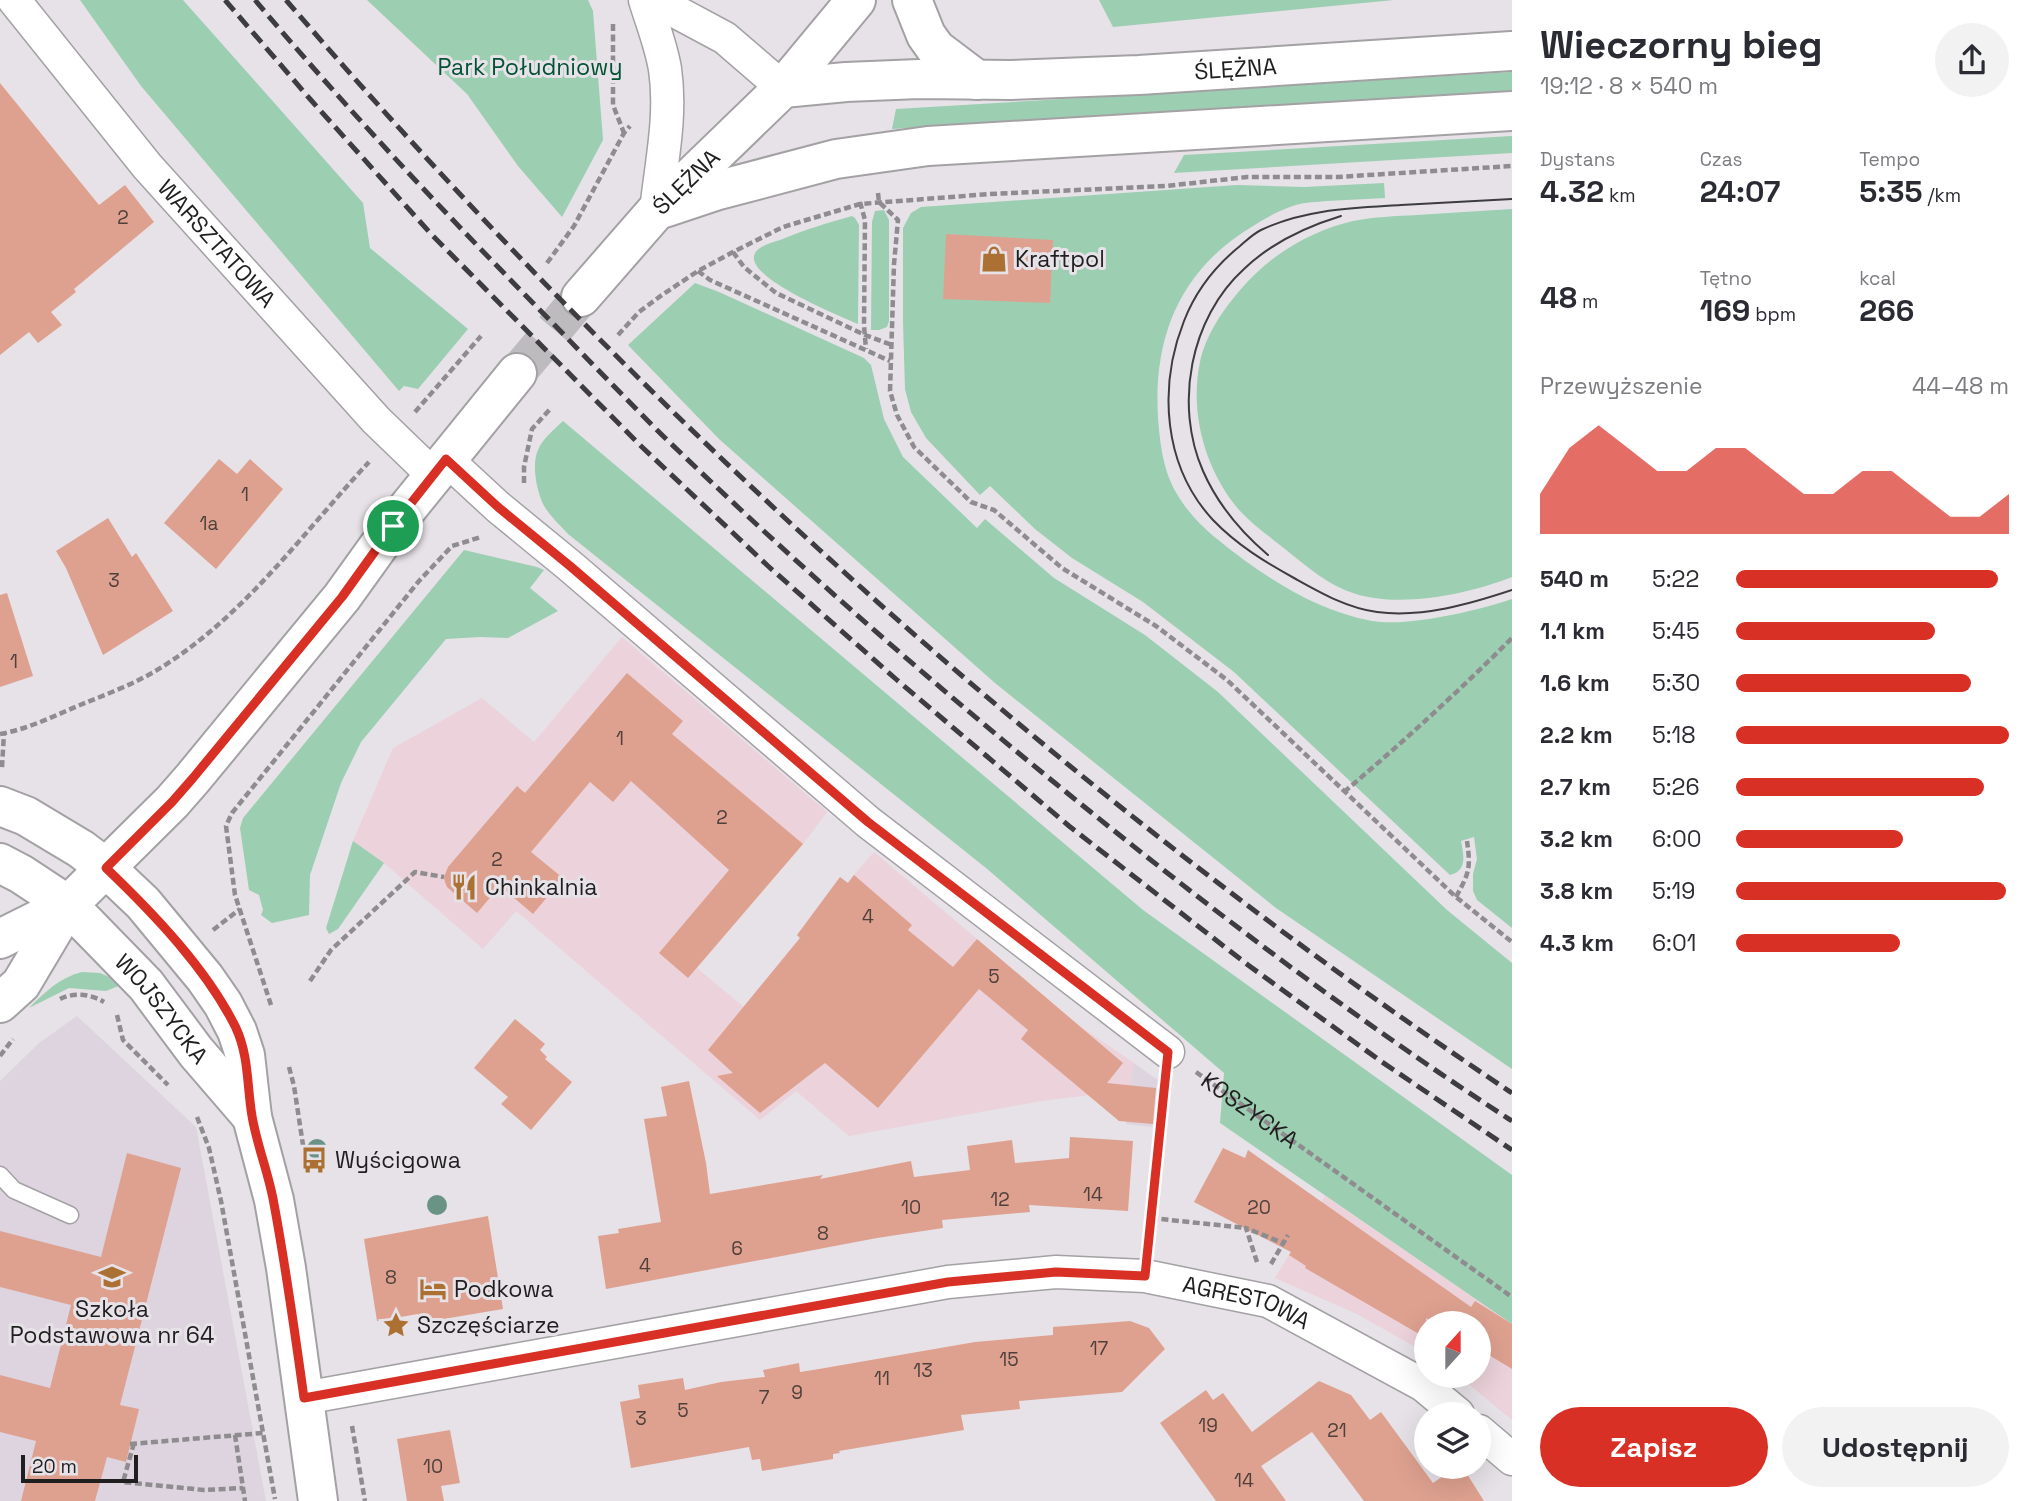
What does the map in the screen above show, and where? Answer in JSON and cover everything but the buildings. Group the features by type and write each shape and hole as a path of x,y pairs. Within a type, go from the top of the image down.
{"main road":[{"path":"783,88 856,0"},
{"path":"912,0 926,35 936,49 977,80"},
{"name":"ŚLĘŻNA","path":"656,211 783,88 865,81 1011,80 1139,75 1512,51"},
{"name":"ŚLĘŻNA","path":"656,211 715,191 836,159 928,146 1512,111"},
{"path":"581,297 656,211"},
{"path":"0,1003 21,984 68,905 193,778 342,597 393,526 517,373"},
{"name":"WOJSZYCKA","path":"0,806 54,831 106,868 143,904 205,978 237,1031 245,1055 252,1117 274,1200 286,1268 318,1501"},
{"name":"WOJSZYCKA","path":"0,863 68,905 146,985 196,1052 252,1117"},
{"path":"0,939 68,905"}],"street":[{"name":"WARSZTATOWA","path":"14,0 147,166 392,437 440,467"},
{"path":"645,0 661,47 667,95 667,118 656,211"},
{"path":"654,0 725,38 783,88"},
{"path":"440,467 498,507 570,566 868,822 1168,1052"},
{"name":"AGRESTOWA","path":"304,1398 948,1282 1056,1272 1145,1276 1268,1301 1423,1385 1444,1402"},
{"path":"1491,1442 1512,1459"}],"lane":[{"path":"0,1175 14,1190 70,1215"}],"path":[{"path":"613,23 613,105 624,132"},
{"path":"547,262 574,226 624,132 632,124"},
{"path":"618,335 639,312 698,271 733,252 783,227 860,204 1166,186 1247,177 1337,177 1512,166"},
{"path":"879,202 898,220 890,390 897,415 914,447 971,502 994,510 1062,568 1156,626 1227,680 1456,897 1512,942"},
{"path":"860,204 865,220 866,349"},
{"path":"733,252 744,267 776,293 892,345"},
{"path":"698,271 710,280 890,361"},
{"path":"426,400 481,336"},
{"path":"524,491 524,467 532,429 551,408"},
{"path":"2,768 2,733 26,727 114,691 160,668 192,646 237,608 278,566 392,437"},
{"path":"272,1007 232,880 226,826 232,813 419,581 452,546 489,535"},
{"path":"1344,792 1416,731 1512,638"},
{"path":"1456,897 1470,864 1467,841"},
{"path":"310,981 331,950 415,872 444,877"},
{"path":"205,935 240,909"},
{"path":"55,1002 80,994 108,1005"},
{"path":"116,1010 123,1040 170,1086"},
{"path":"1145,1276 1168,1052"},
{"name":"KOSZYCKA","path":"1168,1052 1512,1297"},
{"path":"288,1064 294,1086"},
{"path":"195,1114 209,1148 221,1200 275,1501"},
{"path":"1151,1218 1246,1228 1283,1243"},
{"path":"1246,1228 1258,1265"},
{"path":"1277,1254 1288,1235"},
{"path":"351,1422 365,1501"},
{"path":"243,1488 204,1490 123,1482 132,1443 264,1433"},
{"path":"235,1435 245,1501"}],"shaded area":[{"path":"622,637 827,812 697,968 744,1007 874,852 1081,1027 1134,1063 1131,1090 1041,1101 849,1136 796,1091 760,1120 516,911 483,949 384,863 353,841 393,748 482,698 534,742"},
{"name":"Szkoła Podstawowa nr 64","path":"77,1016 196,1127 266,1501 0,1501 0,1081 39,1043"},
{"path":"1134,1063 1159,1081 1152,1127 1126,1124"},
{"path":"1325,1196 1512,1324 1512,1420 1473,1388 1491,1388 1491,1311 1414,1311 1414,1346 1357,1314 1275,1278"}],"green space":[{"path":"80,0 183,0 363,203 370,248 468,329 418,389 404,386 399,391 141,86"},
{"name":"Park Południowy","path":"367,0 588,0 593,11 603,140 562,217 518,166 467,94"},
{"path":"1099,0 1394,0 1113,27"},
{"path":"1512,72 1512,91 892,129 896,109"},
{"path":"1512,136 1512,153 1174,173 1184,155"},
{"path":"1384,183 1385,198 1308,203 1279,211 1228,243 1207,262 1190,284 1167,332 1158,388 1161,447 1172,485 1183,504 1207,530 1225,546 1289,589 1337,612 1372,621 1404,622 1462,613 1512,599 1512,928 1477,900 1473,891 1473,874 1477,859 1474,837 1461,841 1462,866 1450,875 1234,672 1143,602 1072,558 1035,529 990,486 980,495 926,438 911,412 905,389 903,228 911,213 921,207 1237,185 1304,187"},
{"path":"1512,209 1512,577 1456,594 1414,599 1374,598 1346,590 1310,569 1250,521 1228,496 1218,479 1203,441 1197,402 1200,362 1206,342 1234,297 1252,277 1278,255 1321,231 1353,221 1393,216"},
{"path":"884,210 889,220 889,321 887,327 871,330 872,222 875,211"},
{"path":"852,216 859,225 858,324 811,303 772,280 759,269 754,258 760,248 767,244"},
{"path":"695,283 864,358 871,365 884,419 903,457 977,528 985,519 1054,578 1145,635 1218,692 1447,910 1512,963 1512,1069 1276,908 995,683 719,439 628,345"},
{"path":"563,421 1143,910 1512,1175 1512,1324 1220,1123 1224,1073 986,868 568,534 543,503 535,471 540,446"},
{"path":"464,550 544,570 530,588 558,611 508,638 446,639 361,742 341,783 310,875 309,915 272,923 261,915 263,910 259,895 249,890 240,828 243,818"},
{"path":"353,841 384,863 338,929 329,934 326,928"},
{"path":"82,972 100,973 121,982 121,985 106,991 69,988 29,1008 59,982"}],"tunnel":[{"path":"517,373 581,297"}],"tram line":[{"path":"1512,199 1330,211 1295,218 1258,232 1222,262 1194,299 1176,346 1169,399 1175,451 1196,499 1213,520 1232,537 1294,578 1345,603 1366,610 1394,613 1446,609 1512,590"},
{"path":"1268,555 1248,537 1231,516 1203,471 1194,445 1190,418 1192,364 1211,312 1226,289 1244,269 1265,251 1289,237 1341,216"}],"railway":[{"path":"225,0 432,235 642,447 768,566 1069,826 1248,965 1382,1062 1512,1150"},
{"path":"255,0 392,156 661,434 854,613 1055,783 1222,916 1394,1042 1512,1121"},
{"path":"286,0 422,154 564,303 711,448 862,588 1018,723 1178,852 1343,976 1512,1093"}],"place":[{"name":"Kraftpol","path":"994,259"},
{"name":"Chinkalnia","path":"464,887"},
{"name":"Wyścigowa","path":"314,1160"},
{"name":"Szkoła Podstawowa nr 64","path":"112,1277"},
{"name":"Podkowa","path":"433,1289"},
{"name":"Szczęściarze","path":"396,1325"}],"route":[{"path":"446,459 498,507 868,822 1168,1052 1145,1276 1056,1272 948,1282 304,1398 274,1200 252,1117 245,1055 237,1031 223,1004 185,953 143,904 106,868 193,778 342,597 393,526 446,459"}]}
